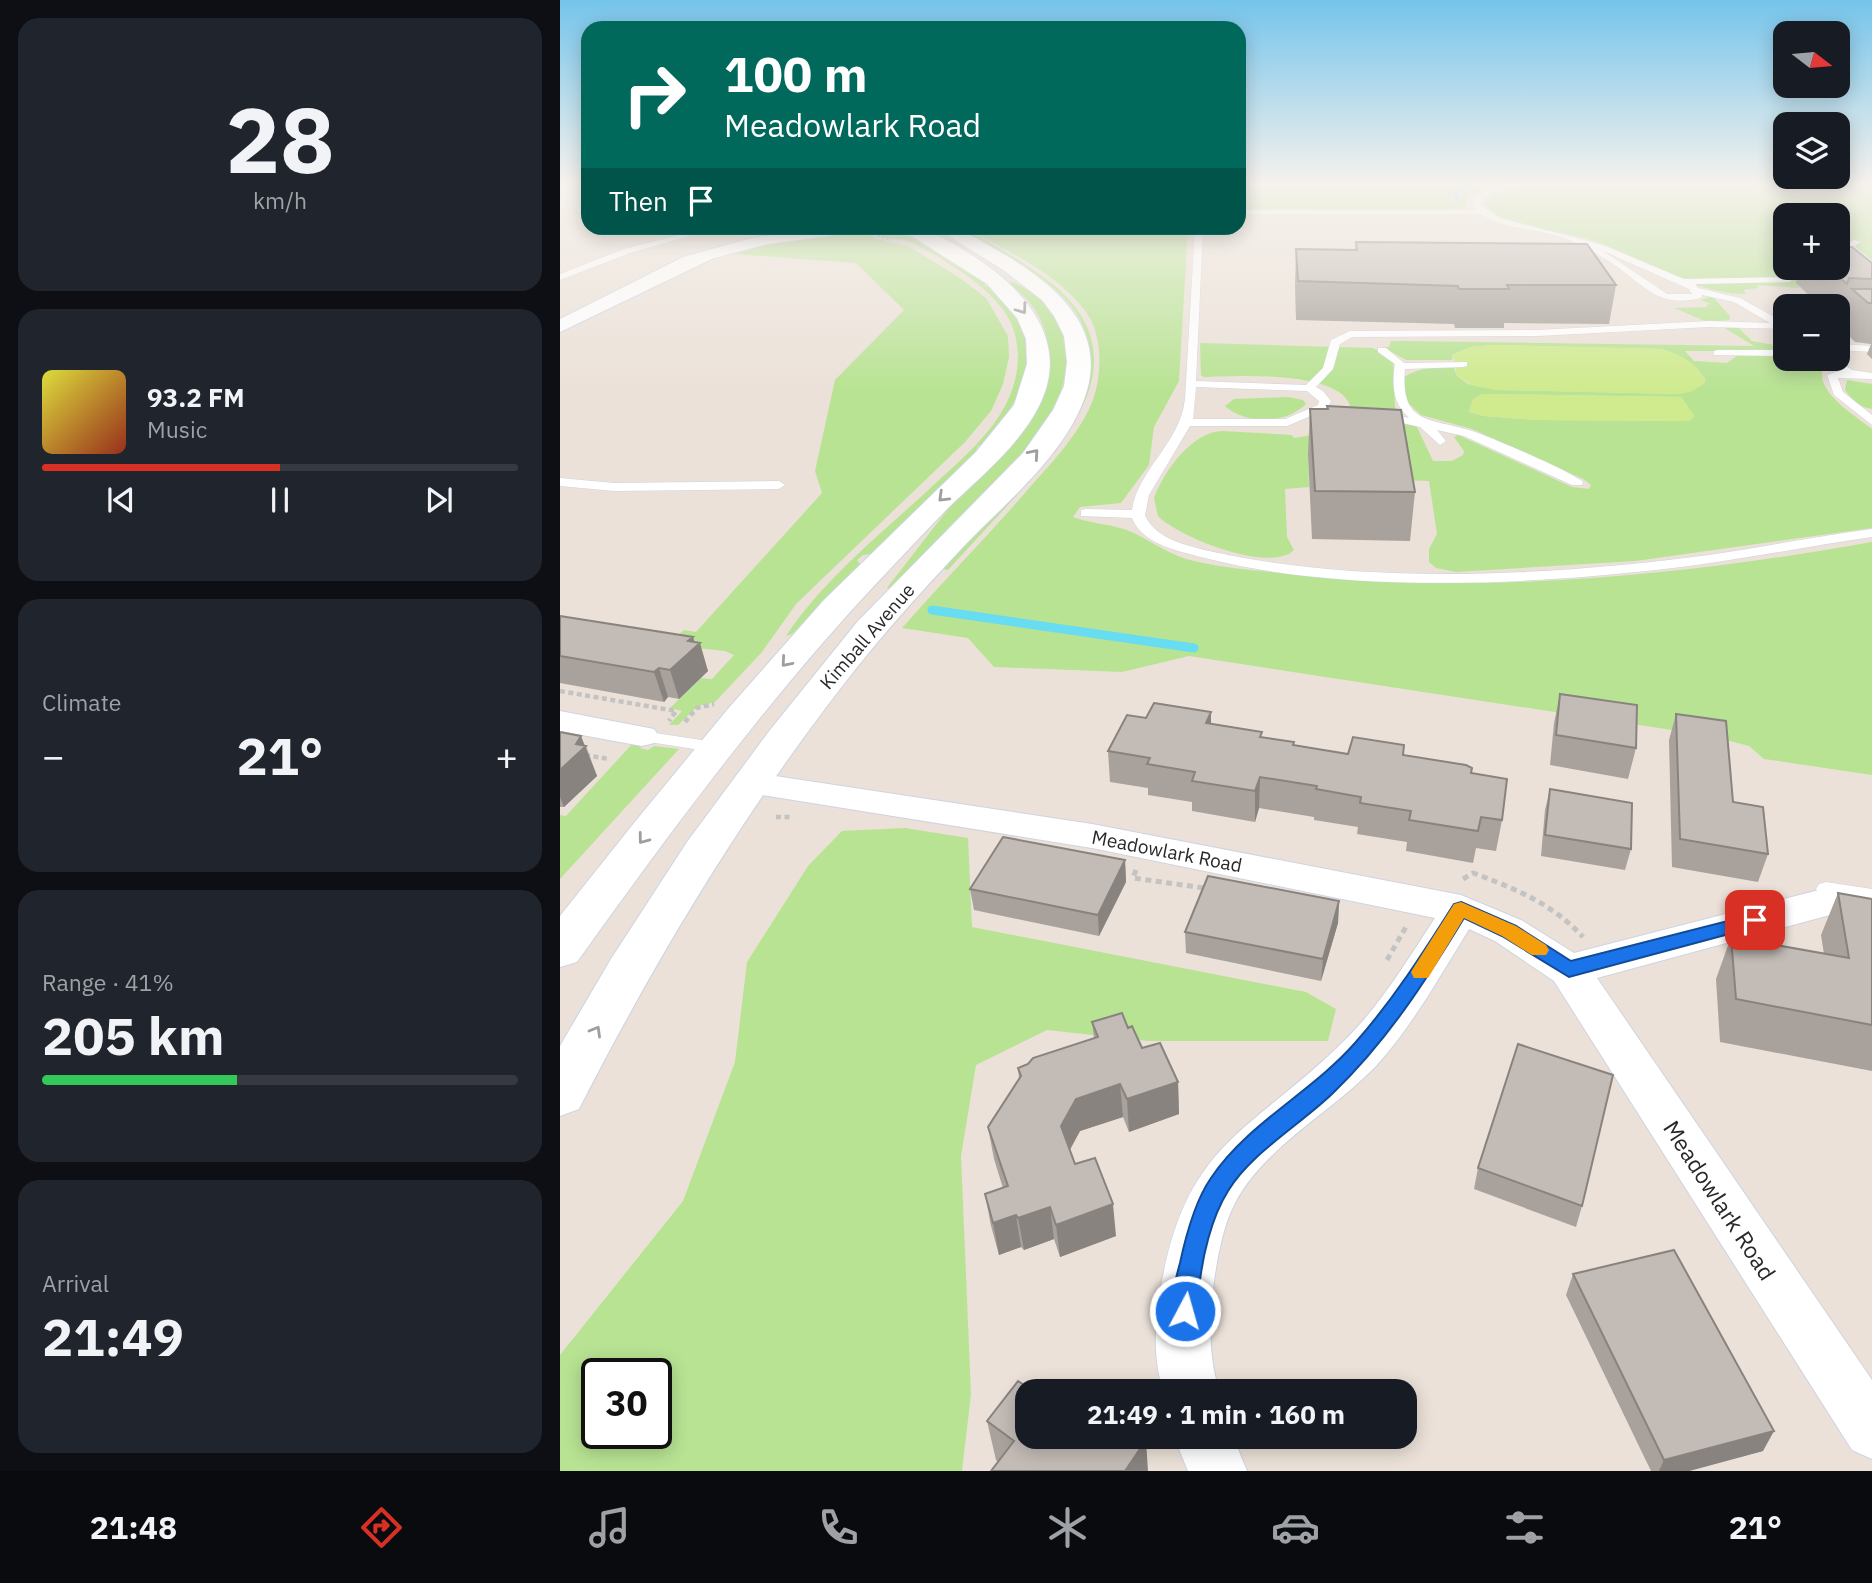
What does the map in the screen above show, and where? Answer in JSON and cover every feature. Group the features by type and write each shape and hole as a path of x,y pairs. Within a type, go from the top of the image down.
{"main road":[{"name":"Kimball Avenue","path":"560,950 702,744 1008,432 1024,410 1039,366 1035,333 1023,307 999,283 956,254"},
{"name":"Kimball Avenue","path":"560,1094 643,948 749,783 872,626 1023,467 1045,440 1075,394 1078,351 1072,329 1062,310 1032,280 973,254"},
{"path":"749,783 735,782 729,773 734,762 833,640 890,550"}],"street":[{"path":"640,266 672,254"},
{"path":"560,326 704,254"},
{"path":"689,261 711,254"},
{"path":"560,722 642,736"},
{"name":"Meadowlark Road","path":"749,783 1467,891 1509,931 1579,957 1872,1430"},
{"path":"1188,1379 1183,1360 1186,1287 1197,1237 1219,1185 1262,1139 1323,1089 1361,1051 1407,995 1467,891"},
{"path":"1579,957 1826,895"},
{"path":"1208,1449 1218,1471"}],"lane":[{"path":"560,278 620,254"},
{"path":"1198,254 1196,324 1191,365 1193,384 1186,422 1140,499 1138,514 1142,525 1170,542 1214,556 1284,568 1379,575 1499,575 1671,563 1872,533"},
{"path":"1600,254 1616,262 1653,293 1688,299 1698,296 1698,291"},
{"path":"1623,254 1698,291 1737,300 1773,320"},
{"path":"1858,254 1872,265"},
{"path":"1682,282 1773,279"},
{"path":"1850,322 1872,322"},
{"path":"1309,388 1328,369 1335,342 1350,334 1551,333 1709,324 1773,326"},
{"path":"1850,347 1872,349"},
{"path":"1382,351 1397,359 1401,401 1417,421 1440,441"},
{"path":"1718,354 1773,353"},
{"path":"1399,366 1463,364"},
{"path":"1869,416 1838,393 1832,375 1849,373 1872,376"},
{"path":"1186,422 1267,424 1287,422 1329,408 1319,393 1309,388 1193,384"},
{"path":"1368,413 1417,421 1480,437 1577,482"},
{"path":"560,482 614,487 779,485"},
{"path":"1086,513 1138,514"},
{"path":"642,736 702,744"},
{"path":"1826,895 1872,896"}],"path":[{"path":"560,691 676,711 666,725 677,727 702,705 722,705 702,744"},
{"path":"572,752 609,759"},
{"path":"1467,891 1504,885 1567,919 1579,957"}],"green space":[{"path":"730,254 921,254 986,298 1008,336 1009,357 1003,384 991,411 965,442 796,604 762,652 715,702 698,706 678,725 669,725 682,711 670,708 701,678 712,679 734,655 725,651 667,645 684,630 696,632 822,493 815,471 835,380 904,310 856,263"},
{"path":"931,254 943,254 985,283 985,286 990,287 1010,307 1019,320 1026,337 1028,354 1026,370 1014,402 984,444 978,446 974,455 871,554 863,555 857,560 860,564 792,634 786,636 819,593 983,437 999,417 1011,394 1018,355 1013,329 1008,317 991,296 960,271"},
{"path":"1002,254 1009,254 1039,274 1070,301 1088,329 1094,357 1090,386 1085,397 1087,343 1082,324 1071,306 1055,289"},
{"path":"1014,254 1186,254 1179,381 1154,427 1149,465 1121,503 1080,507 1073,517 1124,529 1186,559 1244,569 1372,581 1516,582 1660,572 1872,542 1872,775 1764,759 1749,746 1711,736 1189,656 1122,672 994,667 968,638 902,628 1066,446 1093,400 1098,379 1099,355 1092,321 1060,285"},
{"path":"1624,254 1773,254 1773,280 1850,280 1850,254 1872,254 1872,311 1841,283 1796,283 1800,288 1757,285 1758,288 1743,290 1746,294 1704,287"},
{"path":"1013,282 1047,306 1059,322 1062,332 1066,367 1052,412 1040,432 1009,470 894,589 887,588 952,504 1035,411 1042,394 1049,358 1043,324 1023,295 1007,283"},
{"path":"1712,296 1730,316 1729,320 1707,322 1674,308 1708,307 1706,305 1711,304 1701,300"},
{"path":"1723,327 1739,328 1752,341 1773,345 1773,351 1685,351 1694,361 1727,363 1738,355 1773,356 1773,371 1822,371 1824,385 1829,392 1842,406 1872,429 1872,528 1635,561 1456,572 1436,568 1429,562 1429,549 1437,534 1429,481 1401,480 1341,424 1407,423 1417,427 1433,461 1452,461 1463,455 1464,451 1454,437 1458,435 1572,487 1589,489 1591,485 1472,429 1421,415 1405,400 1404,377 1422,369 1447,367 1454,368 1457,376 1468,384 1498,390 1679,394 1692,391 1704,383 1705,378 1687,362 1662,349 1492,345 1471,347 1453,354 1452,360 1406,360 1383,347 1389,347 1391,341 1754,346","holes":["1483,394 1681,397 1694,416 1689,421 1537,420 1484,416 1469,412 1473,399"]},
{"path":"1200,343 1373,348 1393,361 1395,407 1399,413 1351,409 1344,396 1329,387 1310,381 1262,376 1204,377 1201,375"},
{"path":"1492,345 1662,349 1694,366 1705,383 1692,391 1679,394 1498,390 1474,386 1457,376 1453,354 1471,347"},
{"path":"1847,380 1872,384 1872,409 1860,405 1851,397 1845,390"},
{"path":"1483,394 1681,397 1694,416 1689,421 1537,420 1484,416 1469,412 1473,399"},
{"path":"1288,397 1303,400 1306,404 1288,415 1266,420 1244,417 1225,406 1234,399"},
{"path":"1082,398 1085,398 1062,442 1040,469 948,570 943,569 1003,504"},
{"path":"1222,431 1292,435 1294,438 1312,435 1308,454 1309,487 1285,489 1287,537 1294,550 1282,556 1265,558 1224,550 1184,534 1158,516 1154,498 1172,465 1200,438"},
{"path":"633,743 645,744 640,748 648,750 654,746 679,749 560,879 560,815 566,816"},
{"path":"905,828 968,838 972,927 1306,992 1336,1009 1328,1041 1148,1041 1047,1030 976,1065 961,1156 971,1394 962,1471 560,1471 560,1355 683,1201 735,1062 747,962 808,866 842,831"}],"building":[{"path":"1296,254 1594,254 1616,285 1507,285 1509,289 1459,289 1458,286 1298,281"},
{"path":"1850,254 1860,254 1872,263 1872,279 1850,278"},
{"path":"1852,289 1872,289 1872,303 1868,303"},
{"path":"1327,406 1401,410 1415,492 1315,491 1310,409 1328,409"},
{"path":"560,616 693,637 688,641 700,643 670,670 659,668 654,672 560,656"},
{"path":"1560,694 1637,705 1636,748 1556,735"},
{"path":"1154,703 1211,712 1206,723 1262,732 1260,737 1294,742 1293,745 1348,754 1353,737 1404,745 1403,755 1466,765 1472,768 1471,773 1507,779 1502,820 1481,817 1478,831 1409,820 1411,811 1360,803 1361,797 1316,789 1317,786 1260,777 1255,791 1192,781 1195,772 1147,764 1150,758 1108,751 1127,715 1146,718"},
{"path":"1676,714 1726,721 1733,802 1763,807 1768,854 1680,839"},
{"path":"560,732 581,736 576,744 586,746 560,770"},
{"path":"1550,789 1632,803 1631,849 1545,835"},
{"path":"1003,837 1125,860 1098,915 970,889"},
{"path":"1208,876 1339,901 1323,959 1185,932"},
{"path":"1838,893 1872,899 1872,1025 1736,999 1731,937 1849,958"},
{"path":"1122,1013 1128,1028 1132,1026 1142,1048 1160,1043 1178,1082 1127,1099 1120,1084 1076,1099 1061,1126 1075,1164 1095,1158 1113,1204 1056,1225 1050,1207 993,1223 985,1194 1008,1186 988,1127 1021,1076 1018,1068 1028,1064 1033,1058 1098,1037 1092,1022"},
{"path":"1518,1044 1613,1075 1582,1206 1478,1168"},
{"path":"1674,1250 1774,1431 1664,1460 1573,1274"},
{"path":"1015,1385 1015,1449 1140,1449 1125,1471 991,1471 1014,1441 987,1421"}],"waterway":[{"path":"936,611 932,610 1194,648"}],"slow traffic":[{"path":"1421,972 1461,909 1509,931 1539,950"}],"route":[{"path":"1185,1311 1186,1287 1197,1237 1219,1185 1262,1139 1323,1089 1361,1051 1407,995 1461,909 1509,931 1569,970 1755,920"}]}
